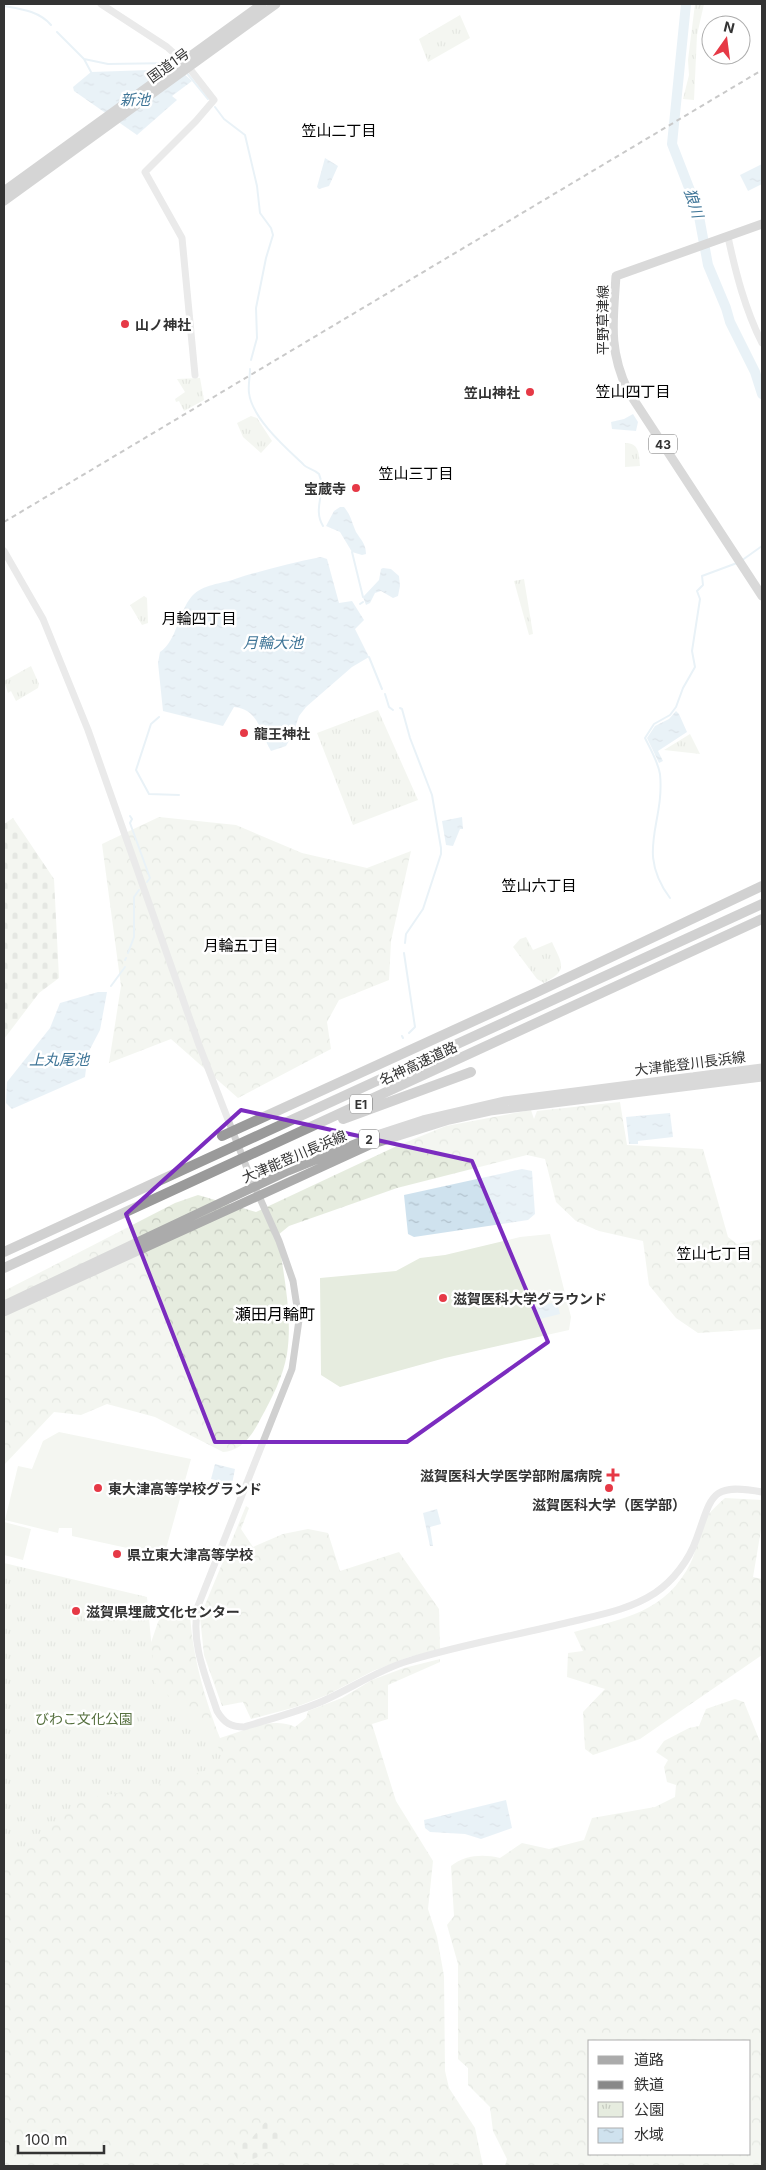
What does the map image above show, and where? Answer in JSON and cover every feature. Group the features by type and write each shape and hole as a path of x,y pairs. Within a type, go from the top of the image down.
{"highway":[{"name":"国道1号","path":"4,191 262,4"},
{"name":"国道1号","path":"4,201 276,4"},
{"path":"222,1136 544,989 762,886"},
{"path":"711,927 762,899"},
{"name":"名神高速道路","path":"4,1252 762,904"},
{"name":"名神高速道路","path":"4,1268 762,919"},
{"path":"718,939 762,923"},
{"path":"280,1142 471,1072"}],"main road":[{"name":"平野草津線","path":"762,224 616,276 613,318 618,370 628,391 762,596"},
{"name":"大津能登川長浜線","path":"4,1312 256,1191 288,1171 377,1135 451,1112 505,1101 762,1068"},
{"name":"大津能登川長浜線","path":"4,1305 256,1191 370,1145 450,1120 543,1104 762,1077"}],"street":[{"path":"101,4 167,48 186,64 214,100 196,121 145,172 182,238 195,375"},
{"path":"728,237 743,298 762,343"},
{"path":"4,551 43,619 88,730 199,1045 256,1191 279,1241 293,1281 299,1320 292,1369 198,1606 195,1618 196,1646 221,1719 235,1727 244,1727 323,1701 369,1677 410,1661 637,1604 656,1592 678,1571 696,1541 707,1506 714,1497 723,1491 734,1488 762,1492"}],"highlighted area":[{"path":"241,1110 472,1161 548,1342 407,1442 215,1442 126,1214"}],"green space":[{"path":"695,4 704,4 697,35 694,100 683,99 689,75 688,60"},
{"path":"460,15 470,38 428,62 419,39"},
{"path":"200,378 204,400 184,411 179,401 176,402 175,399 185,392 177,379"},
{"path":"251,416 257,418 272,441 261,453 243,437 237,423"},
{"path":"625,443 630,443 636,447 639,453 640,466 625,467"},
{"path":"524,579 533,634 529,635 514,581"},
{"path":"144,596 147,598 148,623 142,625 130,605"},
{"path":"31,666 39,684 38,688 16,701 11,691 8,693 4,681"},
{"path":"378,710 418,800 353,825 317,733"},
{"path":"690,734 700,754 664,750"},
{"path":"159,817 236,825 302,853 367,868 411,851 391,941 389,980 339,1000 327,1022 331,1049 238,1098 171,1039 109,1063 121,986 102,844"},
{"path":"13,818 54,879 59,978 39,993 4,1039 4,824"},
{"path":"526,937 533,950 552,942 560,961 560,970 544,983 537,979 513,947 520,939"},
{"path":"620,1102 627,1145 703,1149 728,1237 737,1244 762,1239 762,1329 698,1333 676,1318 649,1285 643,1241 599,1231 576,1221 556,1202 545,1159 527,1155 397,1188 289,1226 278,1235 288,1309 289,1339 287,1354 277,1387 258,1424 246,1441 236,1449 223,1452 155,1417 107,1404 81,1415 54,1412 4,1465 4,1291 175,1203 198,1195 256,1212 399,1145 446,1126 531,1110 534,1119 537,1111"},
{"name":"滋賀医科大学グラウンド","path":"550,1234 571,1317 569,1330 445,1358 340,1387 321,1375 320,1278 396,1271 420,1258 445,1255 520,1237"},
{"name":"東大津高等学校グランド","path":"59,1432 191,1459 164,1556 72,1536 72,1528 59,1528 58,1533 5,1520 18,1466 32,1469 43,1441"},
{"path":"725,1498 762,1500 762,1524 753,1577 762,1579 762,1655 640,1739 593,1755 585,1749 583,1712 605,1689 567,1677 568,1653 583,1651 574,1632 610,1623 642,1611 656,1603 669,1592 681,1579 691,1562 705,1520"},
{"path":"246,1506 249,1508 241,1529 253,1547 283,1534 308,1529 328,1533 340,1571 399,1552 439,1609 440,1649 409,1657 373,1671 327,1695 296,1707 251,1719 243,1702 222,1706 204,1655 200,1617"},
{"path":"4,1522 31,1529 23,1560 4,1555"},
{"name":"びわこ文化公園","path":"4,1563 147,1597 155,1683 214,1739 227,1764 155,1786 80,1800 16,1856 4,1853"},
{"path":"166,1608 190,1613 193,1645 200,1677 220,1738 267,1724 277,1723 295,1727 306,1718 308,1711 342,1698 372,1680 404,1668 440,1659 440,1662 388,1685 388,1719 372,1724 396,1801 433,1861 428,1909 437,1937 444,1976 445,2071 449,2088 475,2128 483,2166 4,2166 4,1652 141,1672 158,1622"},
{"path":"735,1699 744,1702 762,1744 762,2166 505,2166 507,2159 493,2131 490,2107 468,2085 468,2068 458,2059 458,1964 447,1925 454,1916 451,1866 456,1862 474,1856 500,1858 522,1843 549,1849 584,1840 592,1818 655,1807 675,1797 676,1785 667,1782 664,1767 668,1760 656,1752 664,1741 689,1728 699,1726 706,1709"},
{"path":"266,2121 276,2125 282,2138 278,2147 241,2165 232,2150 239,2138 251,2139"}],"water":[{"name":"新池","path":"179,69 192,81 172,96 177,100 137,135 74,91 73,87 91,72"},
{"path":"325,158 338,166 329,186 319,189 317,187"},
{"path":"762,164 762,184 748,191 740,175"},
{"path":"633,414 638,422 636,431 612,429 611,422 624,419"},
{"path":"344,507 348,513 364,545 366,554 362,555 352,552 340,532 326,526 334,511"},
{"name":"月輪大池","path":"321,557 327,559 339,603 352,601 364,620 355,629 369,657 352,667 306,707 299,716 293,734 286,746 271,751 254,717 242,709 234,707 223,726 163,711 158,663 160,652 170,641 183,610 196,592 212,585"},
{"path":"381,569 391,569 399,576 398,596 393,598 381,591 375,593 370,603 366,605 363,597 379,580"},
{"path":"676,711 687,732 658,751 663,761 659,763 647,738 655,726 669,719"},
{"path":"462,817 463,829 460,829 453,846 446,845 442,821"},
{"name":"上丸尾池","path":"98,992 107,992 100,1030 88,1053 85,1077 12,1109 6,1103 7,1082 50,1028 60,1003"},
{"path":"670,1113 673,1137 638,1141 638,1144 629,1144 626,1117"},
{"path":"522,1169 532,1171 535,1214 528,1220 414,1237 408,1234 404,1195"},
{"path":"557,1302 560,1314 540,1319 536,1307"},
{"path":"215,1464 235,1469 232,1484 211,1479"},
{"path":"437,1509 441,1524 430,1527 433,1546 430,1546 423,1513"},
{"path":"506,1800 512,1828 481,1839 465,1834 430,1832 425,1828 424,1820"}],"waterway":[{"name":"狼川","path":"686,4 672,144 698,211 708,265 730,322 755,372 762,394"},
{"path":"4,6 35,14 51,25"},
{"path":"57,32 84,59 91,72"},
{"path":"84,59 108,64 174,63"},
{"path":"186,72 208,99"},
{"path":"215,107 224,119 245,135 257,186 260,213 271,228 273,235 266,258 256,308 257,338 251,360"},
{"path":"250,369 249,393 251,403 256,412 270,432 287,449 305,466 319,474 321,481 319,513 323,526"},
{"path":"741,561 762,546"},
{"path":"352,552 363,597"},
{"path":"670,898 654,866 653,851 659,808 660,774 656,760 645,738 654,724 670,715 676,707 683,688 695,667 692,651 700,599 697,591 703,585 702,576 737,563"},
{"path":"369,657 382,689"},
{"path":"385,694 389,707 393,710"},
{"path":"400,708 402,709 410,738 432,795 441,848 441,854 423,909 406,934 405,943"},
{"path":"159,717 151,724 136,770 149,794 179,795"},
{"path":"130,816 132,819 130,823 150,878 147,882"},
{"path":"128,953 134,937 134,897 139,890"},
{"path":"404,953 415,1027 409,1033"},
{"path":"111,986 125,967"}],"railway":[{"path":"4,522 762,70"}],"place":[{"name":"山ノ神社","path":"125,324"},
{"name":"笠山神社","path":"530,392"},
{"name":"宝蔵寺","path":"356,488"},
{"name":"龍王神社","path":"244,733"},
{"name":"滋賀医科大学グラウンド","path":"443,1298"},
{"name":"滋賀医科大学医学部附属病院","path":"613,1475"},
{"name":"東大津高等学校グランド","path":"98,1488"},
{"name":"滋賀医科大学（医学部）","path":"609,1488"},
{"name":"県立東大津高等学校","path":"117,1554"},
{"name":"滋賀県埋蔵文化センター","path":"76,1611"}],"district":[{"name":"笠山二丁目","path":"339,130"},
{"name":"笠山四丁目","path":"633,391"},
{"name":"笠山三丁目","path":"416,473"},
{"name":"月輪四丁目","path":"199,618"},
{"name":"笠山六丁目","path":"539,885"},
{"name":"月輪五丁目","path":"241,945"},
{"name":"笠山七丁目","path":"714,1253"},
{"name":"瀬田月輪町","path":"275,1314"}]}
